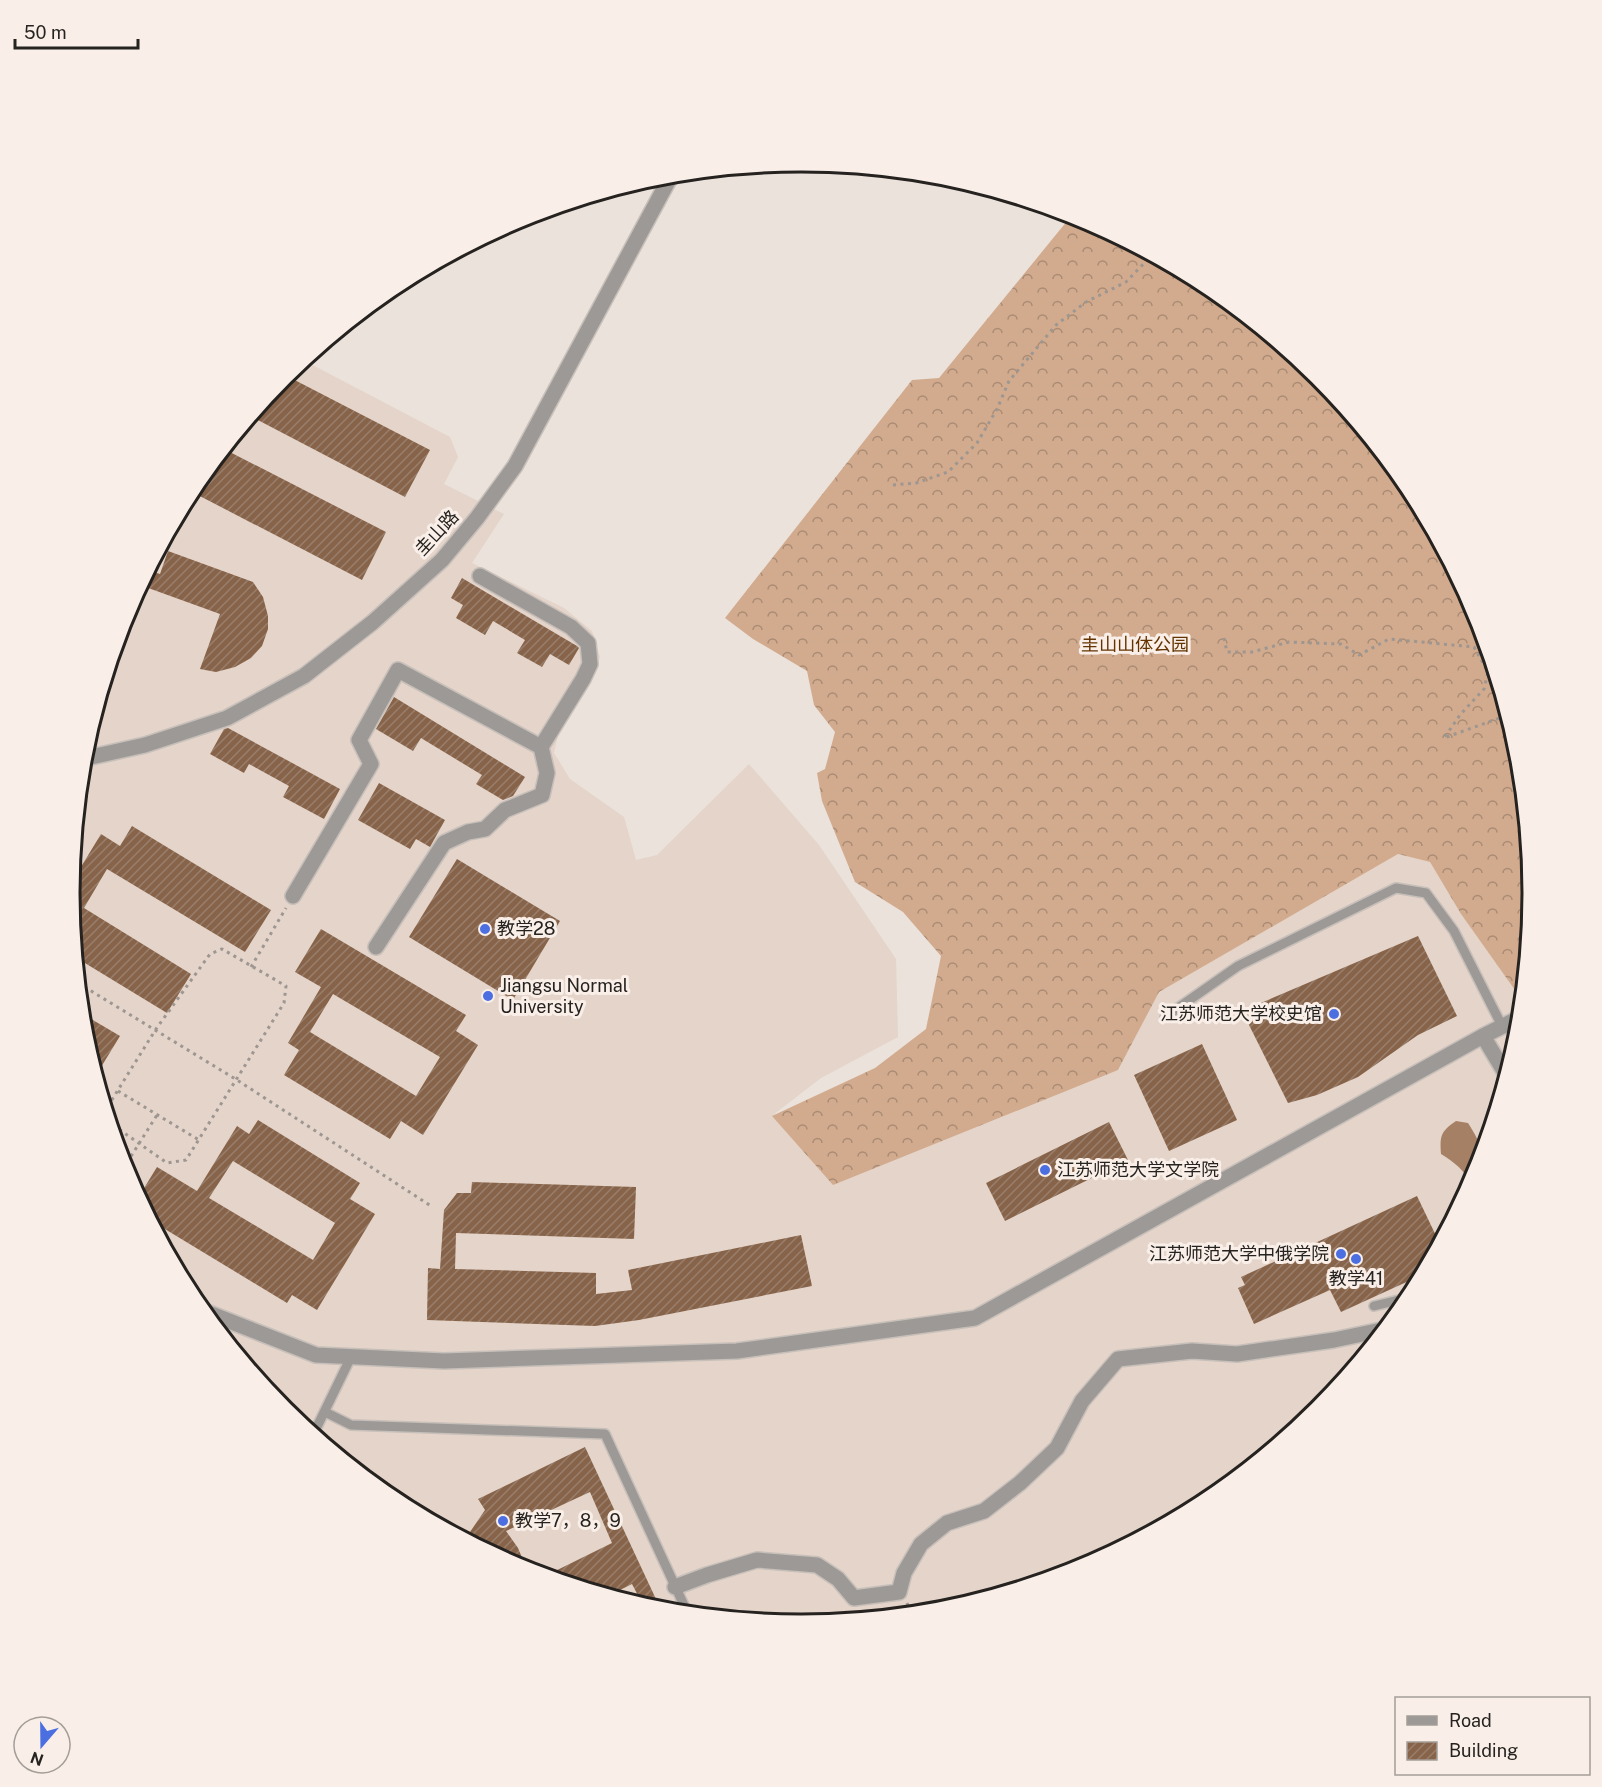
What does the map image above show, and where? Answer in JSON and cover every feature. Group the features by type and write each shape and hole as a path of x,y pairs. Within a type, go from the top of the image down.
{"street":[{"name":"圭山路","path":"92,757 145,745 227,718 304,676 373,622 441,560 477,518 515,466 666,185"},
{"path":"376,947 444,843 468,832 485,829 505,810 542,795 547,773 541,747 590,664 588,643 571,627 480,576"},
{"path":"293,896 371,764 359,740 398,670 541,747"},
{"path":"217,1316 316,1355 444,1361 737,1351 975,1318 1511,1022"},
{"path":"1483,1036 1501,1066"},
{"path":"675,1587 757,1560 817,1565 838,1579 854,1598 899,1592 904,1573 921,1544 947,1523 984,1512 1020,1483 1057,1448 1082,1401 1118,1359 1192,1352 1237,1353 1334,1340 1374,1332"}],"lane":[{"path":"1165,1017 1238,966 1396,888 1426,893 1454,931 1502,1026"},
{"path":"1374,1306 1396,1301"},
{"path":"317,1428 351,1357"},
{"path":"325,1412 351,1425 605,1434 684,1605"}],"path":[{"path":"893,485 916,483 948,472 978,443 1009,381 1056,325 1086,302 1126,282 1147,261"},
{"path":"1224,638 1227,652 1252,652 1288,642 1341,644 1359,655 1389,639 1474,647 1486,668"},
{"path":"1488,674 1484,689 1460,715 1444,738 1501,718"},
{"path":"251,966 293,896"},
{"path":"111,1102 156,1029 210,954 222,949 286,986 284,1003 186,1160 167,1163 120,1131"},
{"path":"86,988 237,1080 431,1206"},
{"path":"118,1091 199,1140"},
{"path":"130,1159 157,1115"}],"shaded area":[{"name":"Jiangsu Normal University","path":"311,364 450,437 458,457 444,484 504,514 472,563 564,608 592,631 600,657 587,686 558,735 554,753 570,779 624,817 636,860 657,855 749,764 819,845 896,959 898,1037 821,1078 773,1115 1118,1070 1158,992 1398,854 1430,862 1461,914 1516,991 1509,1034 1498,1080 1468,1170 1426,1254 1373,1333 1311,1404 1240,1466 1162,1518 1120,1541 1033,1577 942,1601 895,1609 801,1615 754,1613 707,1609 614,1590 569,1577 482,1541 400,1493 362,1466 291,1404 259,1369 229,1333 176,1254 134,1170 118,1125 93,1034 86,988 81,941 81,846 93,753 104,707 134,617 154,574 201,493 229,454 259,418"},
{"path":"1456,1121 1468,1123 1478,1141 1466,1175 1441,1154 1442,1135"}],"green space":[{"name":"圭山山体公园","path":"1066,223 1120,246 1202,294 1277,351 1311,383 1373,454 1426,533 1468,617 1484,662 1509,753 1521,846 1521,941 1516,991 1461,914 1430,862 1398,854 1159,992 1118,1070 833,1185 772,1116 875,1068 926,1029 941,956 903,912 855,882 822,801 817,773 825,769 835,732 814,705 807,671 753,639 725,618 912,380 939,378"}],"building":[{"path":"294,380 430,450 405,497 257,420"},
{"path":"230,452 386,532 362,580 199,496"},
{"path":"168,551 253,582 263,597 268,616 268,629 262,646 251,658 235,667 216,672 200,669 220,614 148,588 155,572 160,574"},
{"path":"462,578 577,646 579,648 569,665 550,654 542,667 517,653 525,640 493,621 485,635 456,618 463,605 451,598"},
{"path":"394,697 525,777 513,796 503,800 476,784 482,775 421,738 413,751 376,729"},
{"path":"228,728 340,789 324,819 283,797 289,786 249,764 244,773 210,754 224,729"},
{"path":"379,783 445,820 430,847 416,839 410,849 358,820"},
{"path":"132,826 271,910 245,952 107,869 84,908 191,974 167,1013 83,962 81,868 101,834 120,846"},
{"name":"教学28","path":"457,859 560,921 513,1000 409,937"},
{"path":"321,929 466,1015 456,1031 478,1045 423,1135 401,1121 390,1139 284,1075 299,1050 288,1043 321,987 295,972","holes":["333,994 440,1057 416,1096 310,1032"]},
{"path":"1418,936 1457,1016 1418,1035 1358,1077 1317,1095 1288,1103 1242,1011"},
{"path":"91,1019 120,1036 101,1067"},
{"path":"1202,1044 1237,1120 1169,1151 1134,1075"},
{"path":"258,1120 360,1183 350,1199 375,1214 317,1310 292,1295 287,1303 161,1227 143,1190 157,1167 197,1191 237,1126 249,1134","holes":["233,1161 335,1223 313,1260 209,1198"]},
{"path":"1109,1122 1128,1160 1005,1221 986,1183"},
{"path":"472,1182 636,1187 634,1239 456,1233 455,1269 596,1273 596,1294 632,1290 628,1270 801,1235 812,1286 639,1320 595,1326 427,1320 428,1268 440,1269 444,1210 457,1193 471,1193"},
{"name":"教学41","path":"1417,1196 1436,1235 1409,1281 1341,1312 1330,1290 1254,1324 1238,1288 1245,1285 1241,1277"},
{"name":"教学7，8，9","path":"585,1447 656,1600 638,1596 632,1584 618,1591 554,1571 612,1543 590,1492 506,1531 523,1559 482,1541 470,1532 485,1510 478,1499"}],"place":[{"name":"教学28","path":"485,929"},
{"name":"Jiangsu Normal University","path":"488,996"},
{"name":"江苏师范大学校史馆","path":"1334,1014"},
{"name":"江苏师范大学文学院","path":"1045,1170"},
{"name":"江苏师范大学中俄学院","path":"1341,1254"},
{"name":"教学41","path":"1356,1259"},
{"name":"教学7，8，9","path":"503,1521"}]}
